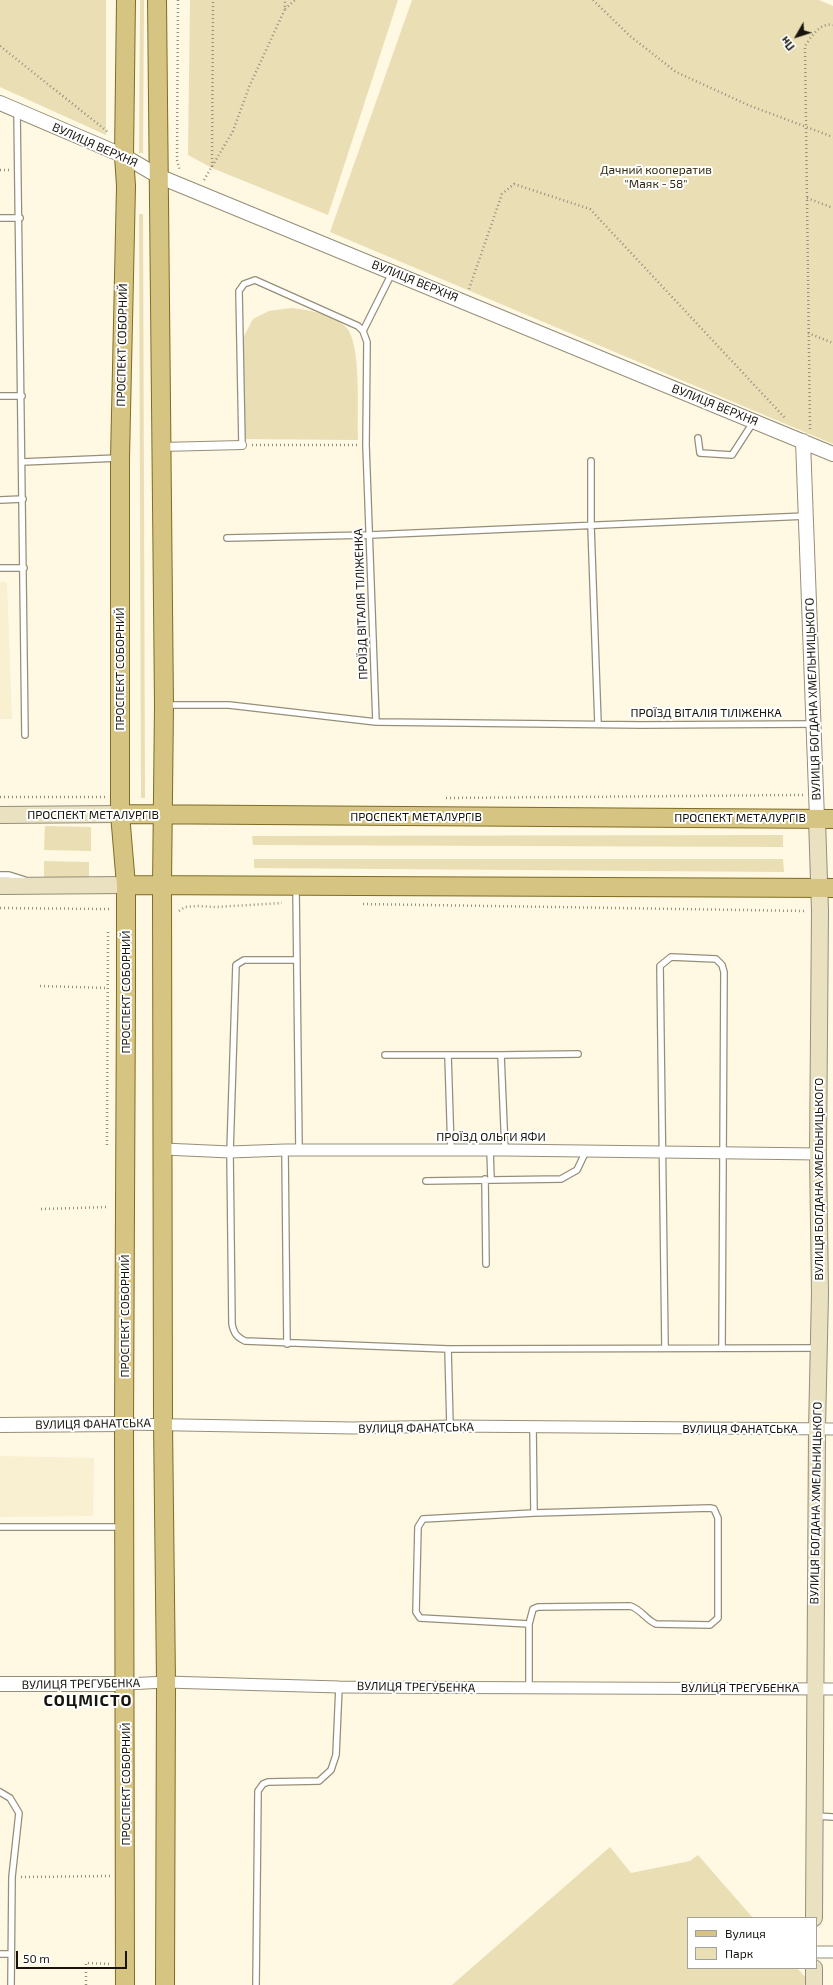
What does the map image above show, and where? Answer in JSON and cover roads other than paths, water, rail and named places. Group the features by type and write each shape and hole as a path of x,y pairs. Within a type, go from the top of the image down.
{"main road":[{"name":"ПРОСПЕКТ СОБОРНИЙ","path":"125,1985 126,1684 124,1424 126,885 120,814 120,458 126,193 124,156 126,0"},
{"path":"157,0 164,705 164,816 162,885 164,1149 163,1424 166,1682 164,1985"},
{"name":"ПРОСПЕКТ МЕТАЛУРГІВ","path":"0,815 120,814 164,816 825,819"},
{"name":"ВУЛИЦЯ БОГДАНА ХМЕЛЬНИЦЬКОГО","path":"814,1917 813,1816 818,1348 820,1294 818,1154 820,911 826,888 825,819"},
{"path":"0,886 162,885 295,894 826,888"},
{"path":"814,1969 814,1985"}],"street":[{"name":"ВУЛИЦЯ ВЕРХНЯ","path":"0,103 124,156 158,176 833,454"},
{"name":"ВУЛИЦЯ БОГДАНА ХМЕЛЬНИЦЬКОГО","path":"806,442 806,516 816,794 825,819"},
{"path":"161,447 242,445"},
{"name":"ПРОЇЗД ОЛЬГИ ЯФИ","path":"164,1149 230,1152 285,1150 586,1150 818,1154"},
{"name":"ВУЛИЦЯ ФАНАТСЬКА","path":"0,1425 163,1424 353,1428 450,1426 833,1429"},
{"name":"ВУЛИЦЯ ТРЕГУБЕНКА","path":"0,1684 126,1684 166,1682 339,1687 833,1689"},
{"path":"817,1952 833,1952"}],"lane":[{"path":"17,110 20,218 25,735"},
{"path":"0,218 20,218"},
{"path":"242,445 239,291 244,284 255,280 358,326 363,331 392,272"},
{"name":"ПРОЇЗД ВІТАЛІЯ ТІЛІЖЕНКА","path":"363,331 367,342 366,445 376,722 813,724"},
{"path":"0,396 22,396"},
{"path":"698,438 700,453 732,455 754,421"},
{"path":"22,462 120,458"},
{"path":"591,461 591,526 598,724"},
{"path":"0,500 23,499"},
{"path":"227,538 370,535 806,516"},
{"path":"0,568 24,568"},
{"path":"164,705 228,706 376,722"},
{"path":"0,875 9,875 47,886"},
{"path":"295,894 299,1150"},
{"path":"665,1347 660,966 671,957 716,959 722,965 724,972 722,1348"},
{"path":"297,960 244,960 236,965 230,1152 233,1332 238,1338 245,1342 448,1349 665,1347 818,1348"},
{"path":"501,1054 505,1150"},
{"path":"385,1055 578,1054"},
{"path":"448,1055 451,1150"},
{"path":"285,1150 287,1344"},
{"path":"486,1264 490,1150"},
{"path":"426,1181 562,1179 576,1170 586,1150"},
{"path":"448,1349 450,1426"},
{"path":"533,1427 534,1513"},
{"path":"529,1624 420,1618 416,1612 418,1527 423,1519 534,1513 714,1509 718,1518 718,1618 710,1625 656,1624 649,1621 637,1609 630,1606 538,1607 533,1610 529,1624 529,1688"},
{"path":"0,1527 125,1528"},
{"path":"256,1985 259,1787 268,1782 319,1781 331,1770 336,1755 339,1687"},
{"path":"0,1792 10,1798 19,1813 12,1877 11,1985"},
{"path":"813,1816 833,1817"},
{"path":"0,1954 11,1954"}],"district":[{"name":"СОЦМІСТО","path":"88,1701"}],"park label":[{"name":"Дачний кооператив \"Маяк - 58\"","path":"656,177"}]}
